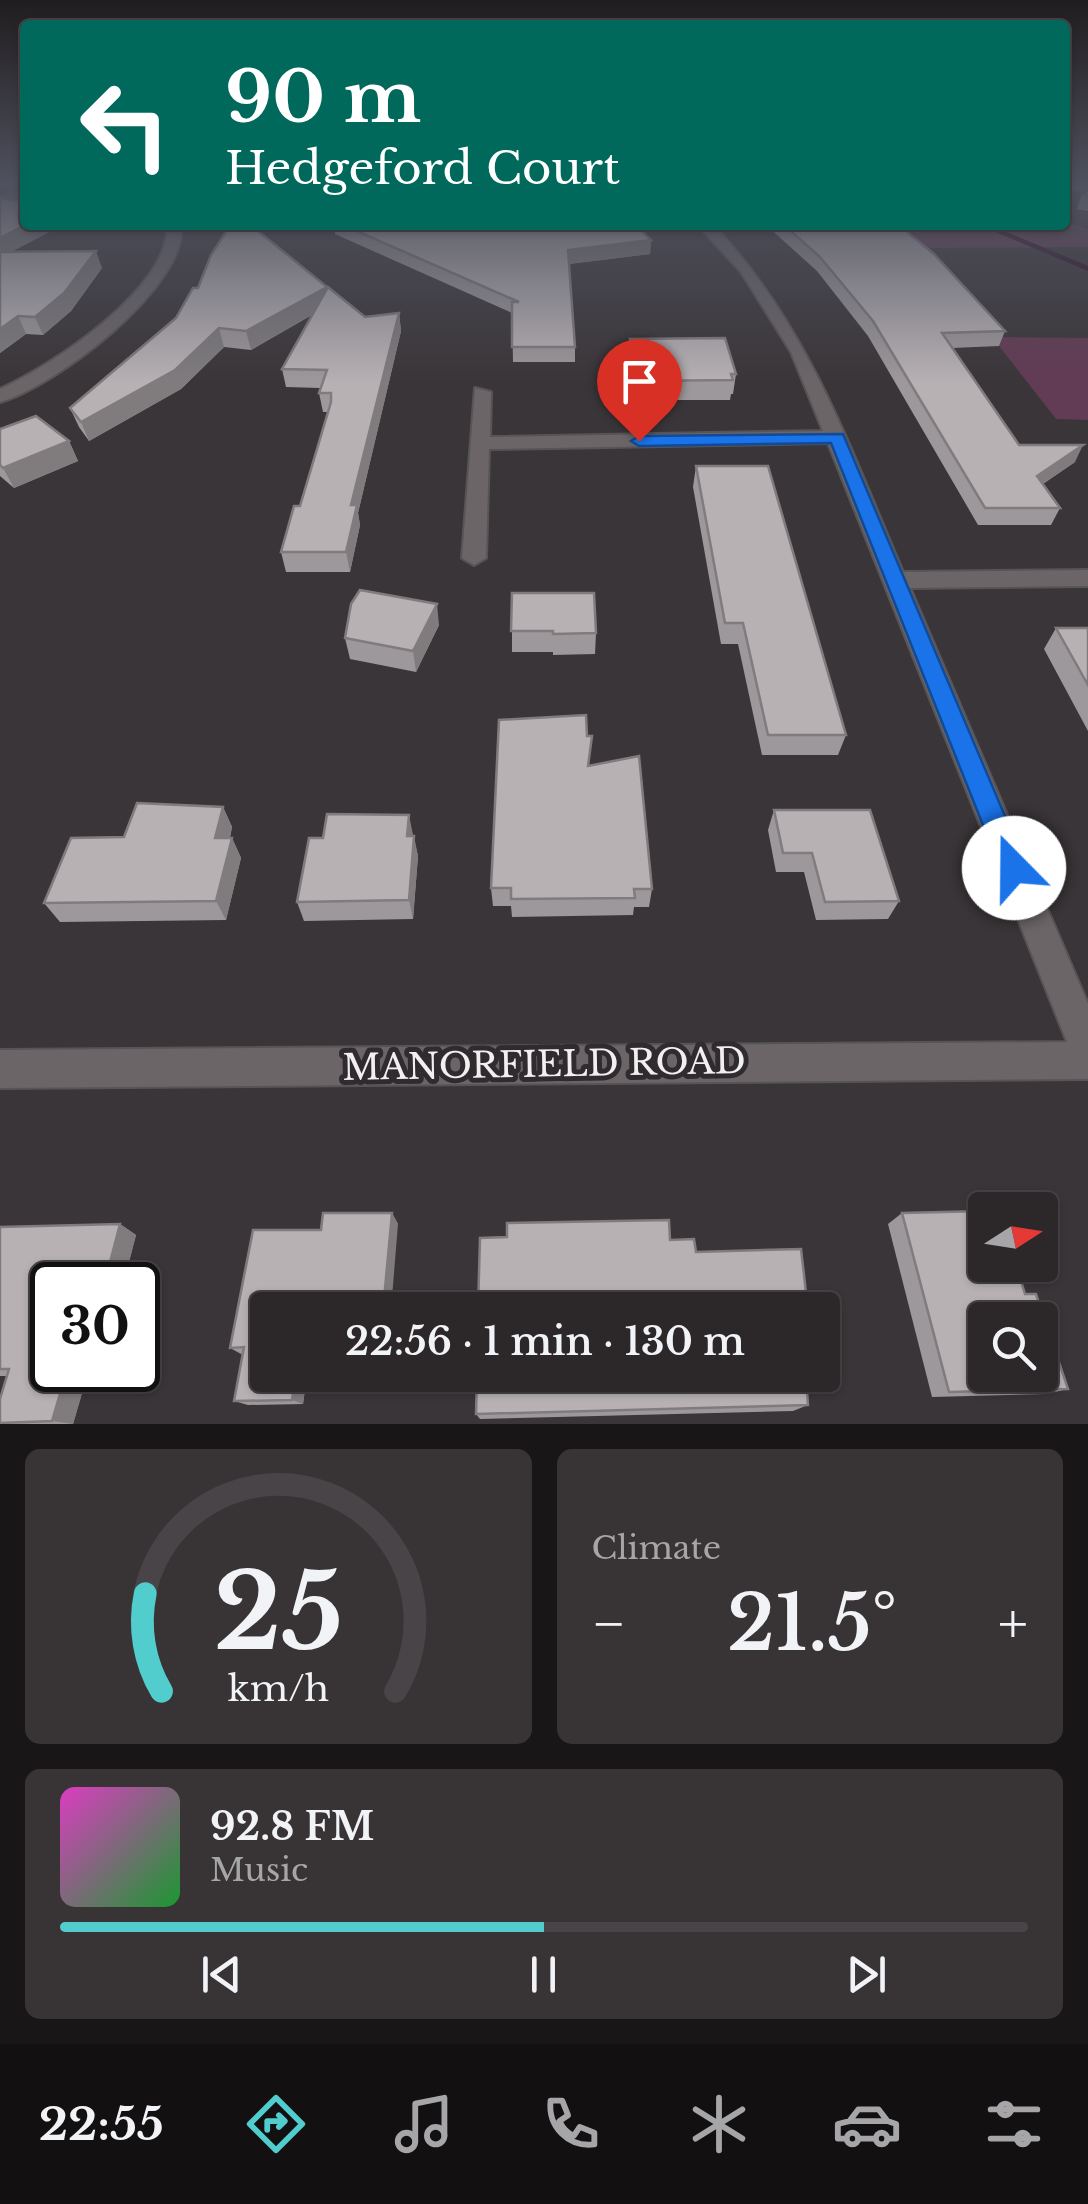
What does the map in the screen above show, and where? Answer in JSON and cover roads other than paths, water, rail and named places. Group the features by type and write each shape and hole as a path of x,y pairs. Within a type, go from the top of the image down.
{"street":[{"path":"0,396 76,356 116,325 171,250"},
{"path":"730,250 776,310 837,438 1088,1047"},
{"path":"474,558 482,392"},
{"path":"480,444 837,438"},
{"path":"894,580 1088,578"},
{"name":"MANORFIELD ROAD","path":"0,1069 1088,1060"}],"waterway":[{"path":"1044,250 1088,269"}]}
